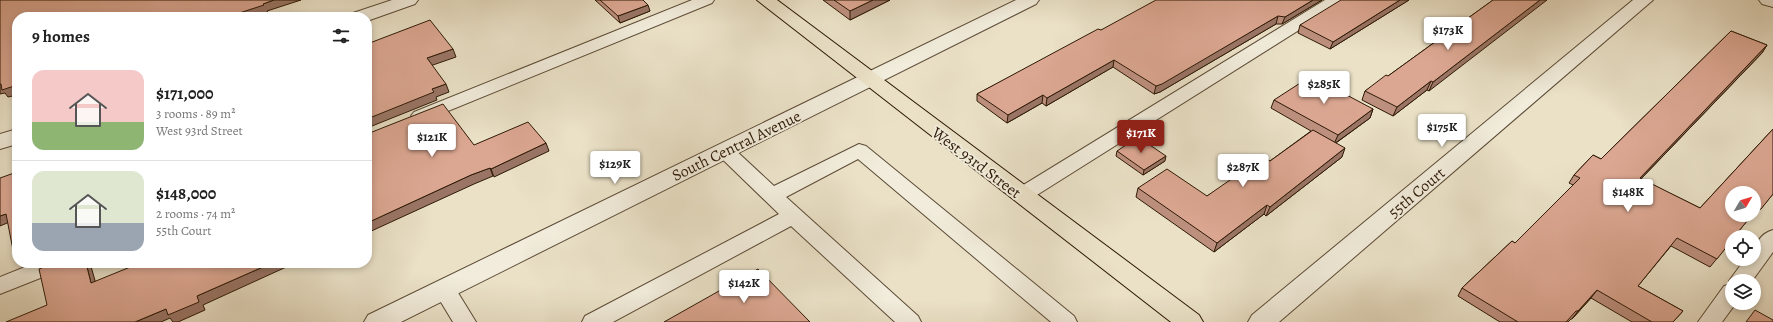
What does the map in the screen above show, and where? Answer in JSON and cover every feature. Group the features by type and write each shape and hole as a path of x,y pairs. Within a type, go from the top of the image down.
{"main road":[{"name":"West 93rd Street","path":"766,0 869,80 1190,322"}],"street":[{"path":"372,13 409,0"},
{"name":"South Central Avenue","path":"377,322 1030,0"},
{"name":"55th Court","path":"1261,322 1644,0"},
{"path":"1768,0 1773,2"},
{"path":"0,142 12,138"}],"lane":[{"path":"404,122 706,0"},
{"path":"1022,195 1336,0"},
{"path":"772,196 859,150 1066,322"},
{"path":"725,151 793,216 910,322"},
{"path":"593,322 793,216"},
{"path":"1745,274 1773,238"},
{"path":"0,286 44,268"},
{"path":"444,289 465,322"},
{"path":"1709,322 1725,301"}],"building":[{"path":"0,0 274,0 242,12 12,12 12,87 2,90 0,84"},
{"path":"600,0 643,0 648,5 618,16"},
{"path":"834,0 873,0 850,11"},
{"path":"1156,0 1313,0 1285,17 1278,16 1162,84 1156,86 1114,60 1047,98 1043,95 1008,115 977,94 1098,29 1101,30"},
{"path":"1341,0 1400,0 1333,42 1300,25"},
{"path":"1493,0 1540,0 1433,82 1431,81 1397,107 1365,91 1386,75 1388,76"},
{"path":"430,20 453,49 427,58 446,84 432,89 434,92 372,117 372,42"},
{"path":"1731,31 1767,45 1640,178 1700,208 1773,129 1773,194 1761,209 1761,186 1725,186 1725,222 1746,222 1740,230 1725,230 1725,249 1717,259 1677,238 1638,286 1683,311 1673,322 1652,322 1597,290 1566,322 1518,322 1462,288 1512,241 1515,243 1580,178 1574,175 1593,155 1601,159"},
{"path":"1311,76 1373,109 1338,135 1274,100"},
{"path":"443,104 474,145 528,122 546,143 491,169 490,168 471,175 372,221 372,132"},
{"path":"1313,130 1345,148 1270,207 1267,205 1217,243 1138,188 1167,169 1207,196 1263,157 1270,161"},
{"path":"1138,137 1166,156 1144,170 1117,151"},
{"path":"12,174 12,245 6,214 0,216 0,178"},
{"path":"87,268 91,283 128,268 261,268 197,296 199,302 168,315 166,309 135,322 6,322 47,305 39,269"},
{"path":"758,269 810,322 664,322"},
{"path":"1755,310 1773,320 1773,322 1746,322"}]}
